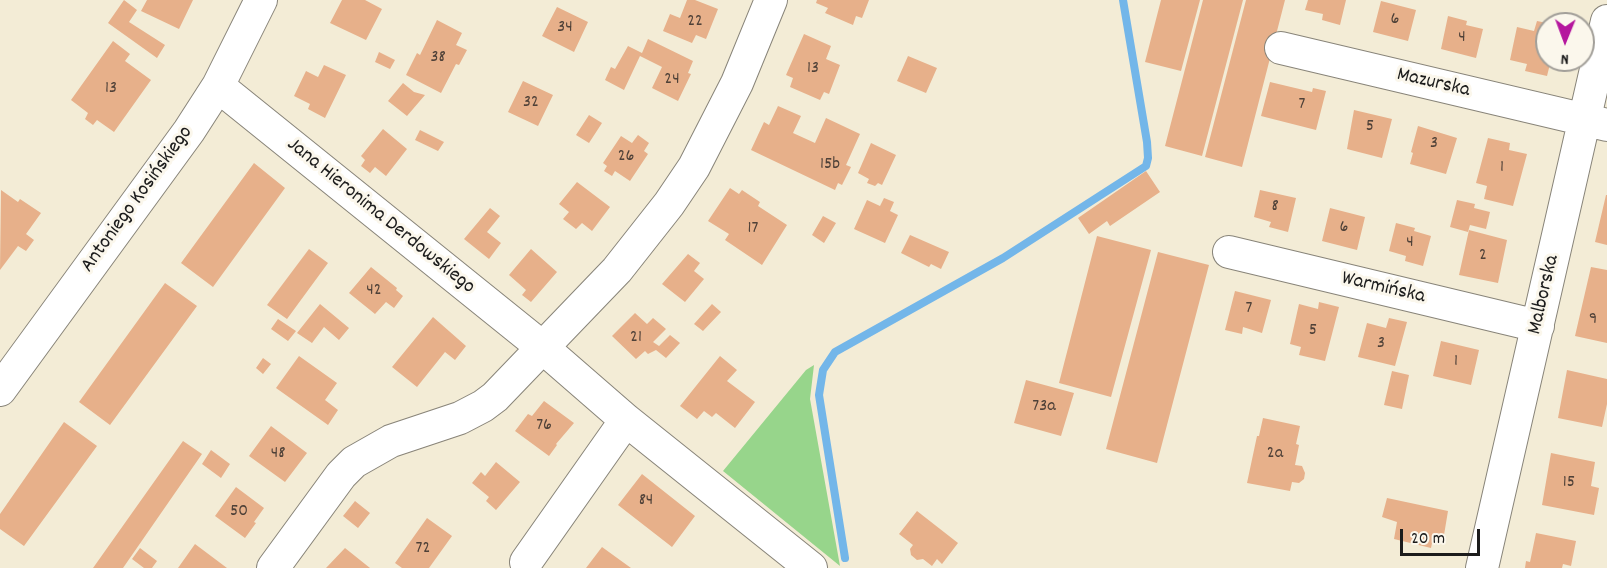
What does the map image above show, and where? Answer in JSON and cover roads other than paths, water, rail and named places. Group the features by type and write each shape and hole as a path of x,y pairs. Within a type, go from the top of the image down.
{"street":[{"name":"Antoniego Kosińskiego","path":"0,390 189,131 218,86 261,0"},
{"path":"273,568 341,475 354,462 391,441 460,418 483,406 495,397 617,270 682,185 717,124 737,83 771,0"},
{"name":"Malborska","path":"1482,568 1538,326 1596,123 1607,21"},
{"name":"Mazurska","path":"1281,48 1596,123"},
{"name":"Jana Hieronima Derdowskiego","path":"218,86 542,347 626,420 811,568"},
{"name":"Warmińska","path":"1229,252 1538,326"},
{"path":"526,562 626,420"}],"waterway":[{"path":"845,558 819,395 823,370 835,352 1003,258 1146,166 1147,142 1123,0"}]}
